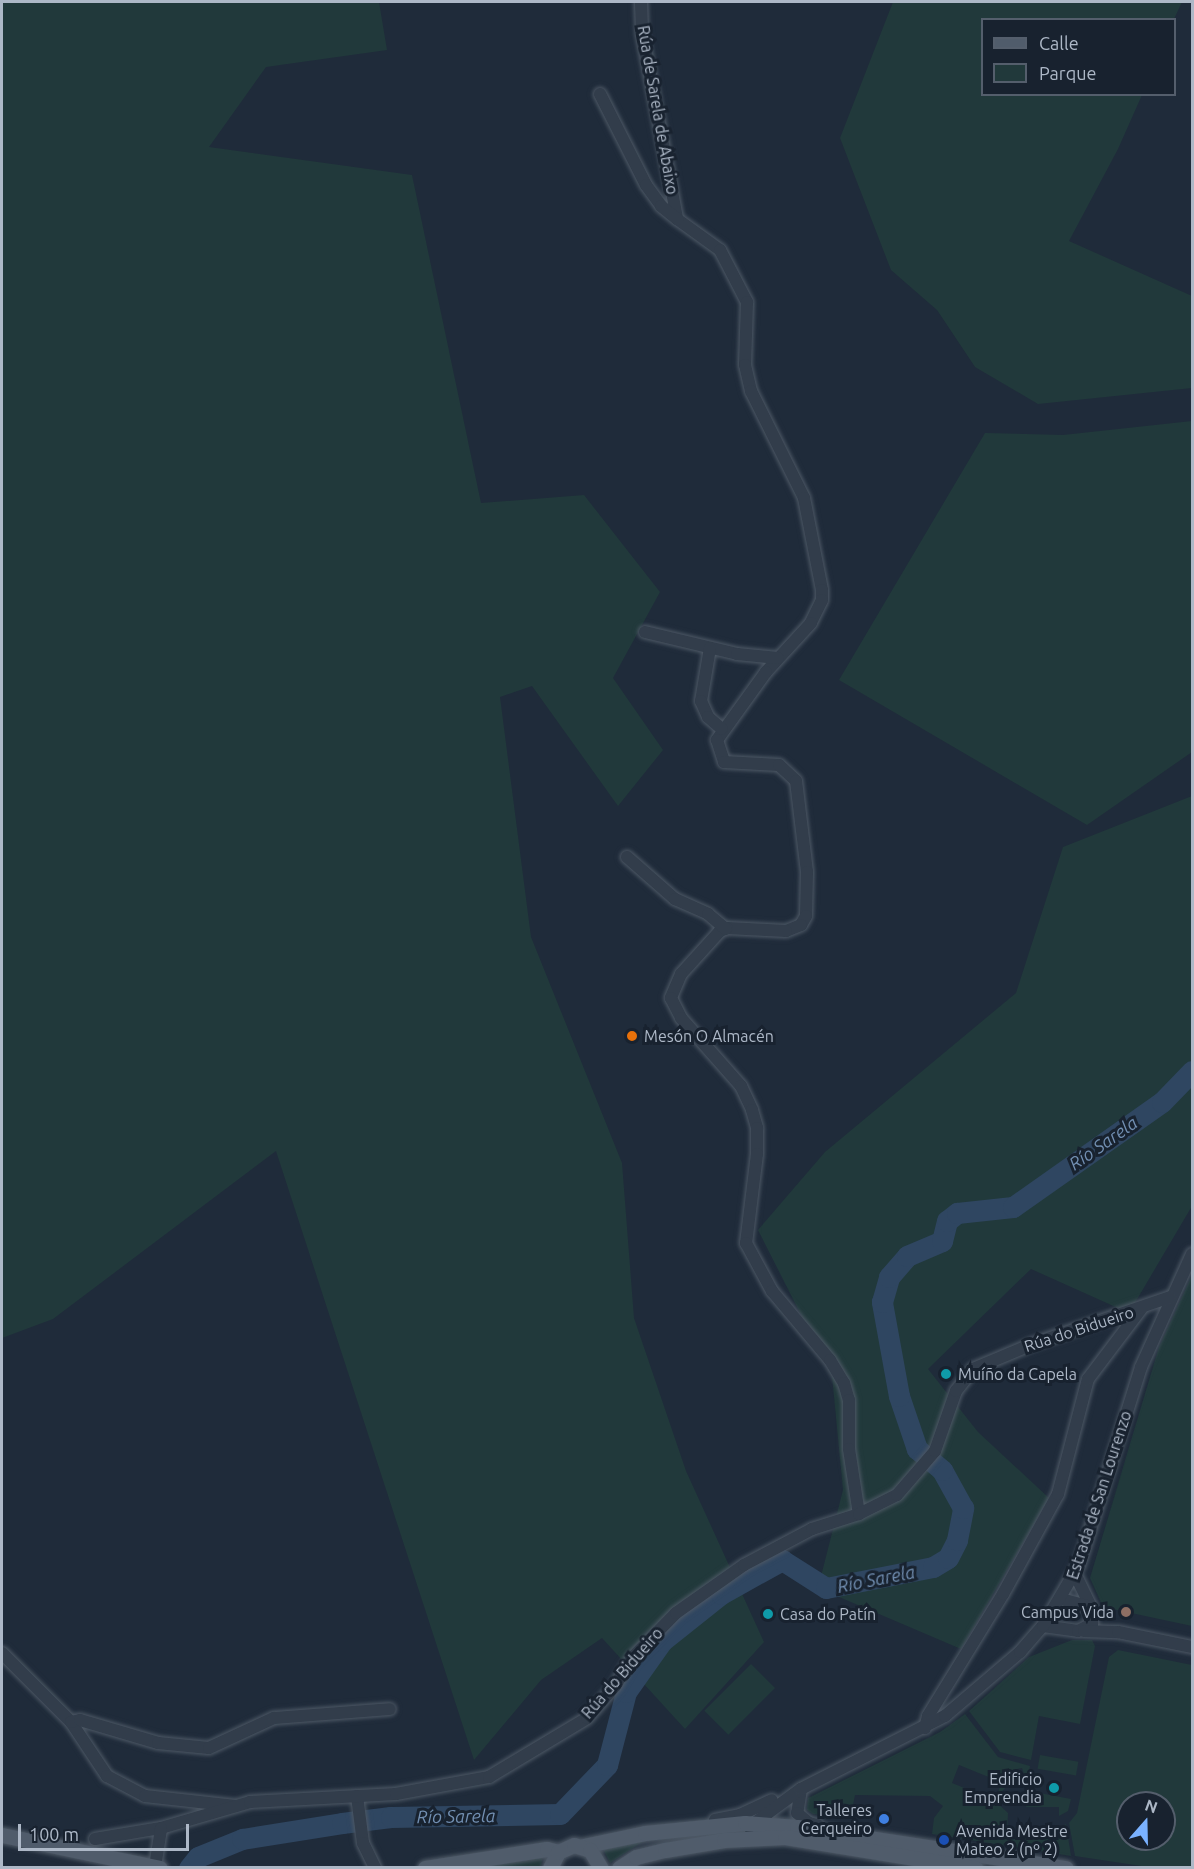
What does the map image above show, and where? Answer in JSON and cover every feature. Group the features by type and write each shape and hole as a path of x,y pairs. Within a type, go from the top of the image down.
{"main road":[{"path":"550,1868 558,1852 574,1845 583,1846 694,1828 752,1824 975,1868"},
{"path":"619,1868 636,1857 724,1840 791,1832 965,1852 1066,1868"},
{"path":"2,1835 136,1865 158,1867"},
{"path":"583,1846 596,1855 601,1868"},
{"path":"424,1868 546,1848 558,1852"}],"street":[{"name":"Rúa de Sarela de Abaixo","path":"641,2 642,33 677,219"},
{"name":"Rúa de Sarela de Abaixo","path":"600,94 646,185 661,206 720,249 747,302 746,365 751,391 795,474 812,528 822,600 811,623 778,658 722,729"},
{"path":"645,632 710,648 778,658"},
{"path":"627,857 675,899 708,914 726,929 794,929 801,925 808,906 796,781 779,765 724,762 717,740 722,729 708,717 700,701 710,648"},
{"path":"726,929 695,955 681,974 671,998 681,1018 741,1086 752,1110 757,1128 757,1154 746,1243 772,1291 830,1360 844,1383 849,1400 849,1449 859,1514"},
{"name":"Estrada de San Lourenzo","path":"801,1790 925,1728 957,1707 1043,1626 1075,1574 1141,1367 1170,1298 1192,1254"},
{"name":"Rúa do Bidueiro","path":"236,1806 288,1798 357,1800 489,1778 587,1718 615,1686 631,1659 685,1606 763,1554 812,1529 859,1514 897,1495 936,1451 956,1391 973,1369 1030,1345 1170,1298"},
{"path":"925,1728 928,1716 1003,1594 1058,1494 1088,1379 1141,1309"},
{"path":"1075,1574 1092,1610 1092,1624 1084,1631"},
{"path":"1061,1599 1092,1610 1118,1632"},
{"path":"1043,1626 1118,1632 1192,1647"},
{"path":"2,1653 71,1722 107,1776 128,1788 164,1800 225,1802 236,1806"},
{"path":"71,1722 80,1719 158,1743 209,1748 274,1718 390,1709"},
{"path":"636,1857 663,1843 741,1832 801,1790"},
{"path":"694,1828 740,1815 801,1790"},
{"path":"801,1790 796,1808 800,1818 809,1823 965,1852"},
{"path":"357,1800 363,1843 375,1868"},
{"path":"95,1839 161,1828 236,1806"},
{"path":"158,1867 161,1828"}],"green space":[{"path":"2,2 379,2 387,50 266,67 209,147 412,175 481,503 584,495 660,592 613,678 663,750 618,806 532,686 500,697 531,937 622,1163 634,1318 686,1471 764,1642 685,1729 602,1638 541,1680 474,1760 276,1151 53,1319 2,1338"},
{"path":"893,2 1182,2 1174,18 981,18 981,96 1142,96 1118,149 1069,241 1192,296 1192,388 1038,404 975,367 937,310 891,270 840,138"},
{"path":"1192,421 1192,752 1087,825 839,680 985,433 1063,435"},
{"path":"1192,796 1192,1206 1129,1313 1031,1269 928,1369 978,1432 1049,1498 961,1649 818,1588 843,1490 832,1376 758,1230 825,1152 1016,993 1063,847"},
{"path":"1192,1275 1192,1626 1103,1607 1090,1578 1159,1347"},
{"path":"1072,1640 1092,1640 1095,1646 1080,1724 1039,1716 1031,1760 1000,1752 969,1711 1029,1657"},
{"path":"1118,1650 1192,1665 1192,1867 1148,1867 1075,1856 1069,1823 1077,1813 1109,1657"},
{"path":"751,1664 775,1688 728,1735 704,1711"},
{"path":"965,1714 998,1757 1030,1766 1027,1783 1022,1768 1004,1772 1007,1786 997,1797 1001,1782 959,1765 952,1783 994,1800 1008,1813 1007,1835 1059,1836 1060,1827 1066,1824 1071,1856 932,1834 934,1818 943,1806 930,1796 855,1795 853,1805 835,1802 832,1816 813,1814 807,1810 808,1798 940,1732"},
{"path":"1040,1755 1078,1762 1076,1776 1038,1769"},
{"path":"1029,1791 1071,1799 1068,1811 1059,1816 1059,1807 1026,1807"},
{"path":"642,1842 610,1863 602,1847"},
{"path":"543,1855 541,1867 467,1868"}],"waterway":[{"name":"Río Sarela","path":"189,1868 198,1857 242,1839 342,1823 391,1817 560,1814 607,1765 626,1692 662,1641 721,1594 782,1560 826,1588 933,1567 948,1558 957,1540 963,1508 942,1470 917,1449 899,1396 882,1302 889,1277 907,1256 942,1241 947,1221 957,1213 1013,1207 1162,1102 1192,1071"}],"place":[{"name":"Mesón O Almacén","path":"632,1036"},
{"name":"Muíño da Capela","path":"946,1374"},
{"name":"Campus Vida","path":"1126,1612"},
{"name":"Casa do Patín","path":"768,1614"},
{"name":"Edificio Emprendia","path":"1054,1788"},
{"name":"Talleres Cerqueiro","path":"884,1819"},
{"name":"Avenida Mestre Mateo 2 (nº 2)","path":"944,1840"}]}
